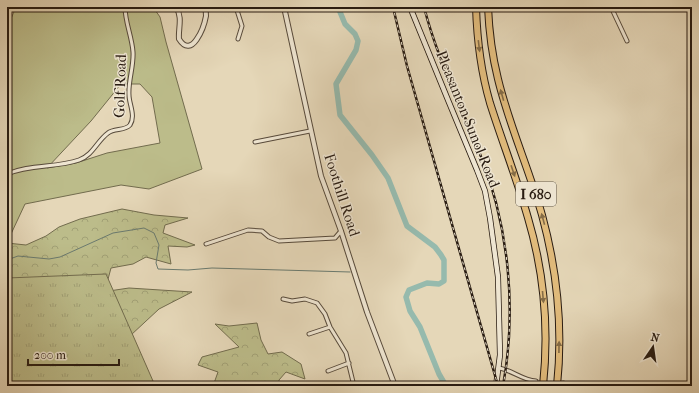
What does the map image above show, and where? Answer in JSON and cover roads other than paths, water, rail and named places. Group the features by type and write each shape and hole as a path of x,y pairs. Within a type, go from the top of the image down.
{"highway":[{"name":"I 680","path":"476,7 478,41 485,82 528,218 542,282 545,329 543,386"},
{"name":"I 680","path":"488,7 491,40 498,79 542,214 552,257 556,279 559,329 557,386"}],"main road":[{"name":"Pleasanton Sunol Road","path":"410,7 478,170 485,192 498,277 500,355 496,386"}],"street":[{"name":"Golf Road","path":"7,174 25,168 53,165 78,160 90,153 108,133 114,130 127,128 130,124 132,119 129,95 133,54 125,7"},
{"path":"176,7 181,18 179,40 187,46 193,44 200,36 206,15 205,7"},
{"path":"236,7 242,26 238,39"},
{"name":"Foothill Road","path":"284,7 320,176 341,231 367,312 395,386"},
{"path":"611,7 627,41"},
{"path":"255,142 310,131"},
{"path":"206,244 248,230 262,231 269,237 278,241 335,238 341,231"},
{"path":"283,299 292,301 305,299 317,302 346,353 354,386"},
{"path":"309,334 330,327"},
{"path":"328,371 349,363"},
{"path":"499,368 506,369 528,380 536,381"},
{"path":"563,384 574,386"}],"waterway":[{"path":"338,7 345,24 355,34 358,41 356,50 336,84 340,115 372,155 388,178 407,226 435,247 444,260 444,281 439,284 427,283 409,290 406,297 410,311 420,327 439,374 446,386"},
{"path":"7,260 18,256 49,259 60,257 113,233 144,228 154,233 159,245 156,263 158,269 188,270 212,268 350,272"}],"tunnel":[{"path":"536,381 563,383"}],"railway":[{"path":"393,7 407,66 498,386"},
{"path":"424,7 442,63 480,154 498,210 508,268 510,298 507,357 503,386"}]}
